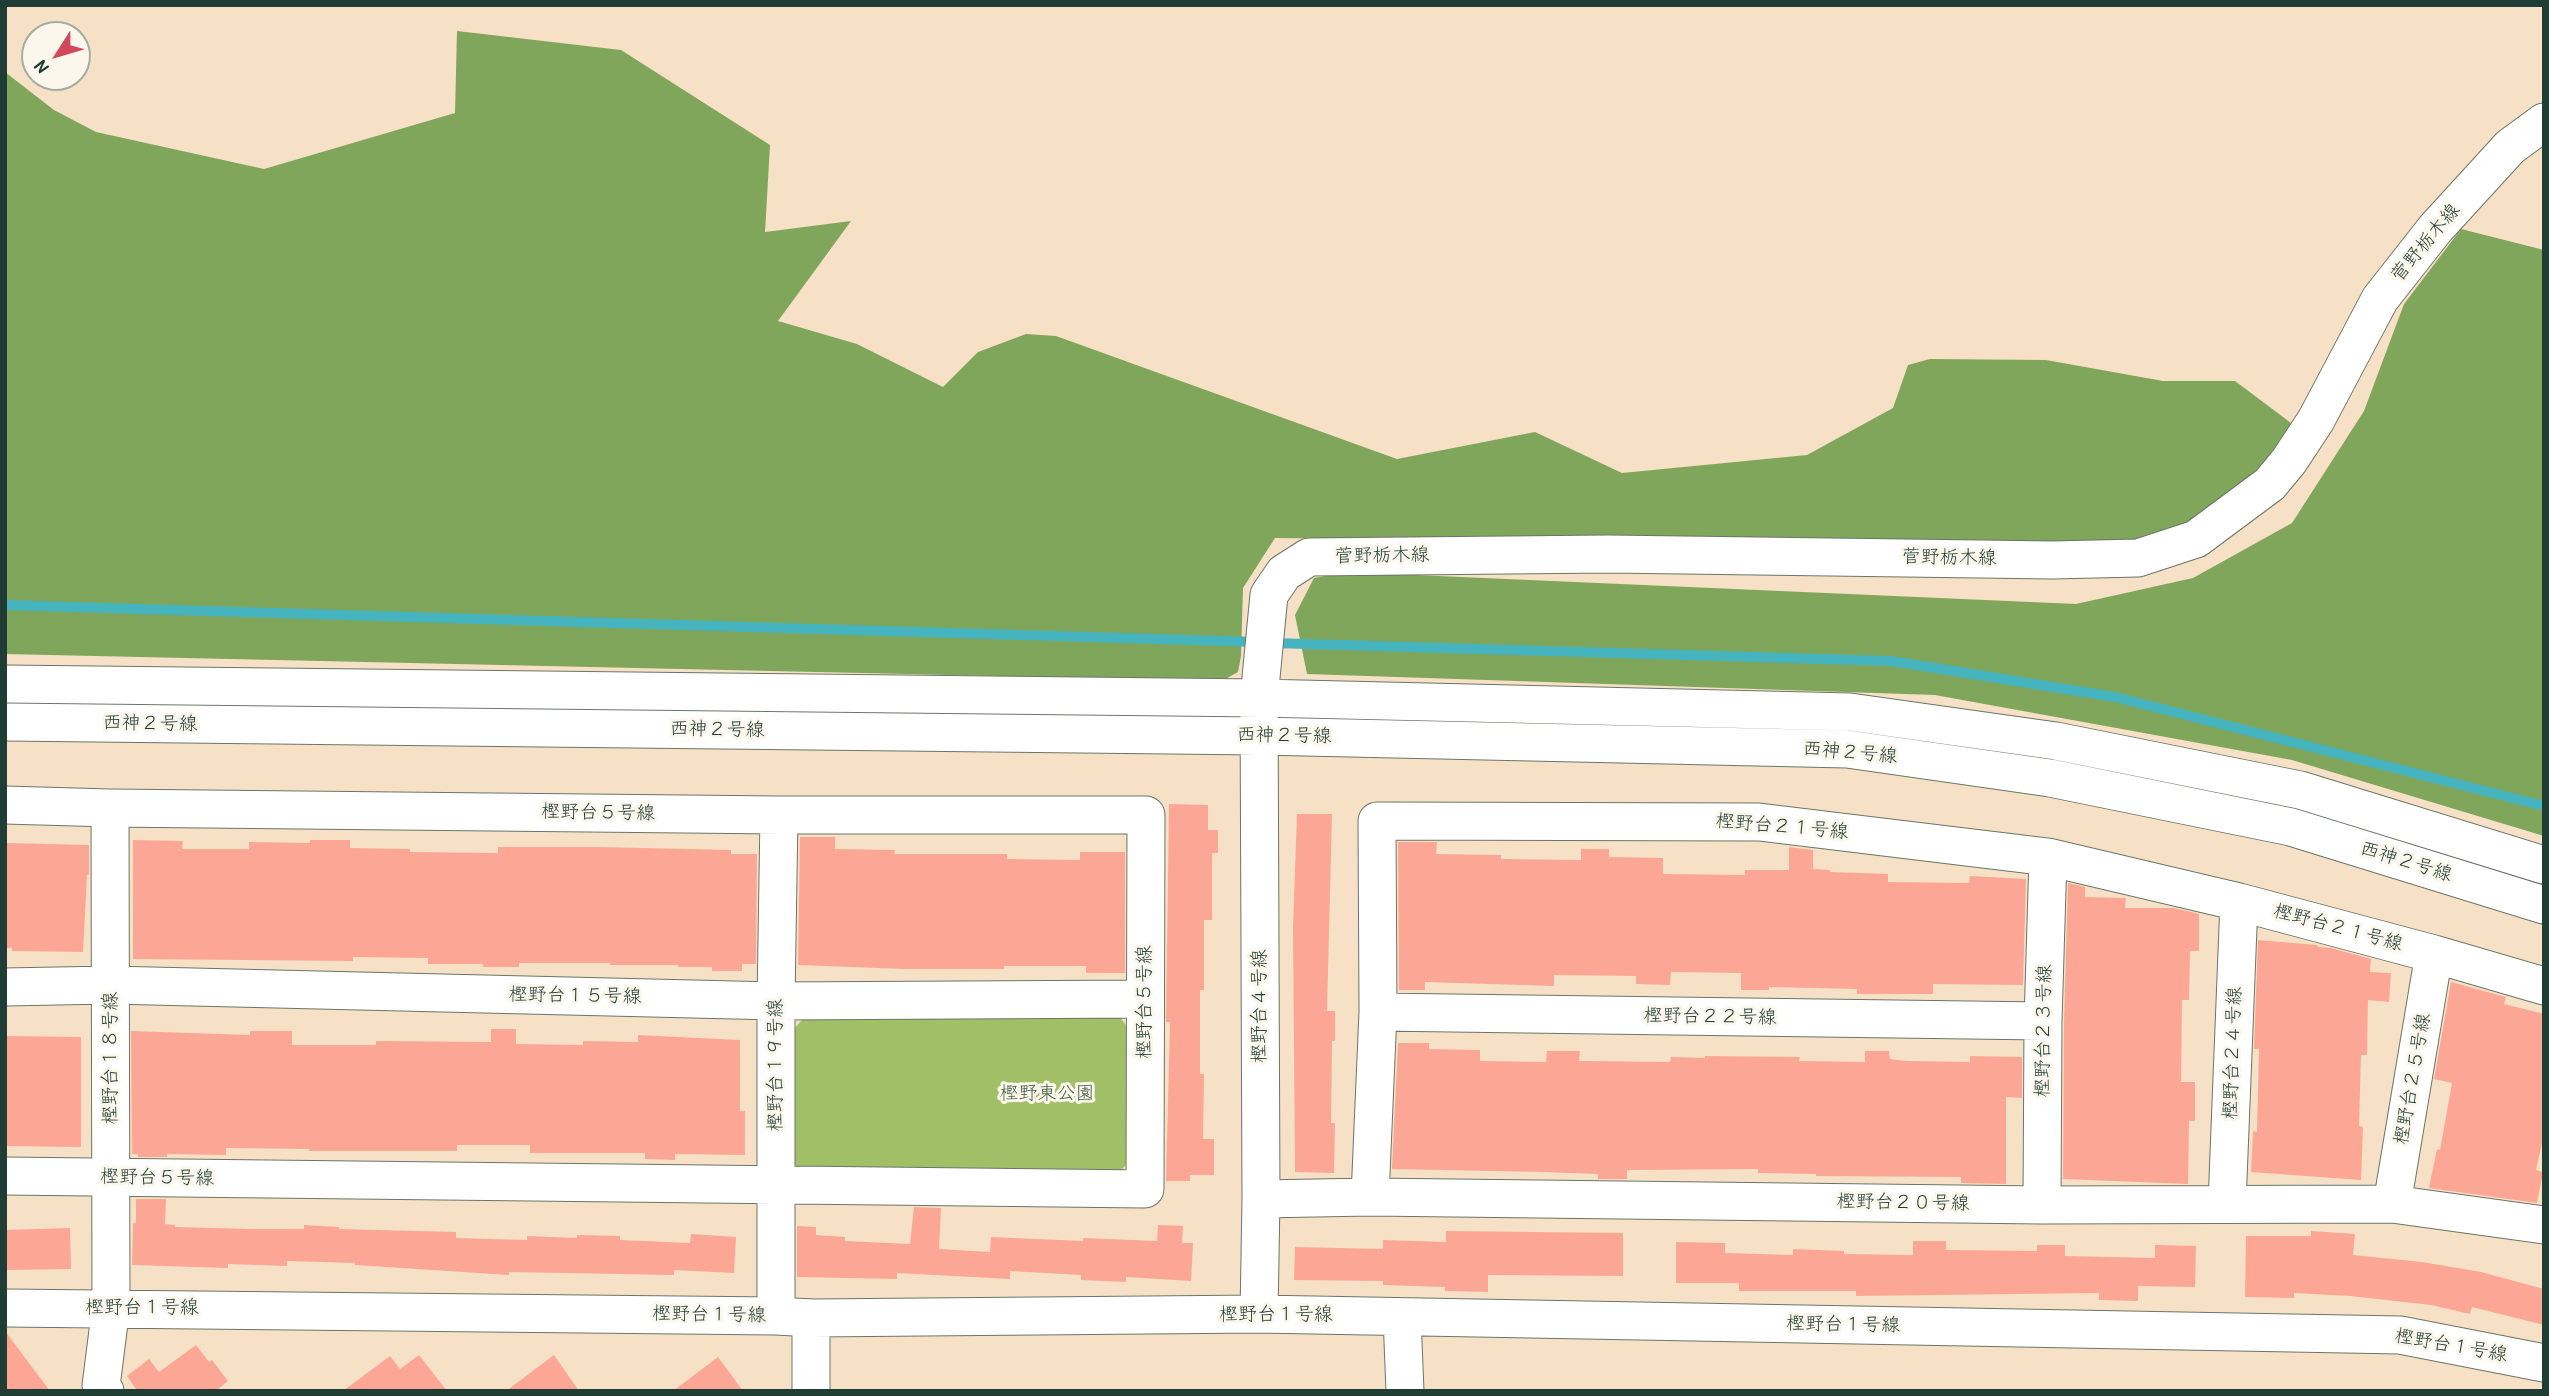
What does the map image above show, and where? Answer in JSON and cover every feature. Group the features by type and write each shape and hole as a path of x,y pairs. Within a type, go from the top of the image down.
{"street":[{"name":"菅野栃木線","path":"1261,682 1268,629 1269,595 1284,573 1309,557 1608,554 2138,558 2196,539 2270,484 2290,461 2316,420 2380,299 2435,229 2510,147 2540,132"},
{"name":"西神２号線","path":"5,684 1261,682 1850,712 2056,741 2300,790 2544,865"},
{"name":"樫野台４号線","path":"1259,1314 1261,682"},
{"name":"西神２号線","path":"5,722 1259,736 1847,750 2050,778 2291,827 2544,905"},
{"name":"樫野台５号線","path":"5,805 779,815 1146,815 1145,1189 5,1176"},
{"name":"樫野台１８号線","path":"105,1391 101,1386 111,1307 110,808"},
{"name":"樫野台１９号線","path":"776,1316 779,815"},
{"name":"樫野台２１号線","path":"1370,1197 1378,1012 1377,821 1759,822 2048,857 2239,902 2544,986"},
{"name":"樫野台２３号線","path":"2042,1205 2043,1021 2048,857"},
{"name":"樫野台２４号線","path":"2227,1204 2239,902"},
{"name":"樫野台２５号線","path":"2392,1204 2434,954"},
{"name":"樫野台１５号線","path":"5,986 110,985 776,1001 1145,999"},
{"name":"樫野台２２号線","path":"1378,1012 2043,1021"},
{"name":"樫野台２０号線","path":"1261,1199 1370,1197 2042,1205 2392,1204 2544,1225"},
{"name":"樫野台１号線","path":"5,1308 111,1307 813,1318 1259,1314 2400,1335 2544,1363"},
{"path":"1402,1317 1405,1391"},
{"path":"811,1336 811,1391"}],"green space":[{"path":"457,31 621,50 770,145 765,232 851,221 778,321 857,344 943,387 978,352 1026,334 1056,336 1397,459 1535,432 1622,473 1807,455 1893,408 1908,365 1930,359 2046,360 2163,381 2235,381 2299,429 2263,472 2193,529 2135,547 1275,538 1243,588 1238,672 1222,681 5,654 5,72 21,84 21,91 30,91 54,110 96,132 264,169 455,113"},
{"path":"2461,229 2544,250 2544,836 2292,760 1935,695 1307,674 1295,615 1314,578 1347,572 2076,604 2193,578 2292,523 2364,411 2404,304"},
{"name":"樫野東公園","path":"1116,1012 1129,1029 1131,1160 1113,1178 800,1171 793,1162 794,1029 808,1013"}],"building":[{"path":"1169,804 1208,805 1208,830 1218,830 1218,853 1212,853 1212,920 1204,920 1204,990 1200,990 1200,1074 1204,1074 1203,1139 1214,1139 1214,1175 1190,1175 1190,1181 1166,1181 1170,1022 1166,1022"},
{"path":"1297,814 1332,814 1327,1011 1335,1011 1331,1123 1335,1123 1334,1173 1295,1172 1293,928"},
{"path":"800,837 835,837 835,849 895,850 894,854 1007,854 1007,859 1080,860 1080,852 1125,852 1125,973 1086,973 1086,966 904,969 798,965"},
{"path":"133,840 183,841 182,849 249,849 249,842 310,843 310,840 350,840 350,848 410,849 410,852 498,853 498,847 598,847 731,850 731,854 757,854 756,964 742,964 742,971 712,971 712,967 610,963 519,963 519,967 483,967 483,964 428,964 428,958 353,957 353,961 133,959"},
{"path":"1398,842 1437,842 1436,854 1501,855 1501,859 1581,860 1581,849 1609,849 1609,857 1663,858 1663,874 1745,875 1745,870 1789,870 1789,847 1813,850 1813,869 1888,874 1888,882 1969,883 1970,876 2026,879 2023,985 1933,984 1933,994 1857,994 1857,989 1769,987 1769,990 1741,990 1741,973 1671,972 1670,985 1636,984 1636,976 1554,975 1554,986 1425,982 1425,990 1399,990"},
{"path":"5,843 89,845 83,952 12,951 12,948 5,948"},
{"path":"2068,883 2085,887 2085,897 2126,898 2125,908 2174,908 2199,914 2199,951 2190,951 2189,1000 2182,1000 2181,1082 2195,1082 2195,1121 2189,1121 2188,1184 2063,1179"},
{"path":"2258,940 2331,948 2371,959 2370,972 2391,973 2389,1002 2368,1000 2367,1055 2361,1055 2361,1180 2251,1172 2253,1131 2257,1132 2259,1049 2254,1049"},
{"path":"2451,982 2506,997 2504,1004 2544,1014 2544,1133 2536,1170 2543,1172 2537,1203 2429,1188 2437,1149 2440,1150 2452,1083 2434,1079"},
{"path":"491,1029 516,1029 516,1044 638,1042 638,1035 740,1040 740,1111 745,1111 745,1155 675,1154 675,1160 645,1159 645,1153 530,1153 530,1145 457,1145 457,1151 226,1148 226,1155 167,1154 167,1157 138,1157 138,1154 132,1154 131,1031 250,1035 250,1031 292,1031 292,1045 376,1045 376,1041 491,1042"},
{"path":"5,1036 81,1037 81,1147 5,1146"},
{"path":"1398,1043 1429,1043 1429,1049 1480,1050 1480,1061 1546,1062 1547,1051 1580,1051 1579,1061 1670,1062 1671,1057 1705,1056 1800,1057 1799,1061 1865,1062 1865,1051 1889,1051 1890,1059 1906,1061 1970,1062 1970,1056 2022,1057 2022,1098 2006,1097 2006,1184 1961,1183 1961,1177 1816,1176 1758,1173 1758,1169 1627,1170 1627,1179 1598,1179 1598,1174 1392,1169"},
{"path":"136,1199 166,1199 165,1224 175,1227 304,1229 304,1225 339,1229 456,1232 456,1238 527,1240 527,1236 577,1238 577,1235 690,1243 691,1234 736,1237 734,1273 674,1270 674,1275 509,1272 509,1275 355,1263 287,1261 287,1266 228,1264 228,1268 132,1265"},
{"path":"914,1207 941,1208 939,1249 990,1252 991,1237 1157,1241 1158,1225 1183,1226 1182,1243 1193,1243 1191,1281 1126,1277 1126,1282 1081,1280 1081,1275 1010,1271 1010,1279 897,1273 897,1279 797,1277 797,1226 816,1227 816,1235 845,1237 845,1241 910,1244"},
{"path":"70,1228 71,1269 5,1270 5,1230"},
{"path":"1446,1231 1623,1233 1623,1276 1488,1275 1488,1292 1445,1291 1445,1287 1383,1285 1383,1281 1294,1280 1295,1247 1383,1249 1383,1240 1446,1242"},
{"path":"2311,1231 2355,1234 2353,1255 2422,1262 2481,1272 2544,1289 2544,1325 2472,1307 2470,1314 2431,1305 2350,1296 2294,1293 2294,1298 2245,1297 2246,1236 2311,1236"},
{"path":"1913,1241 1946,1241 1946,1250 2037,1251 2037,1245 2065,1245 2065,1256 2155,1258 2155,1245 2196,1246 2195,1287 2138,1286 2138,1301 2099,1300 2099,1293 1856,1296 1856,1291 1739,1291 1739,1283 1676,1283 1676,1242 1725,1243 1725,1253 1793,1255 1793,1249 1844,1251 1844,1254 1913,1255"},
{"path":"5,1331 50,1391 5,1391"},
{"path":"196,1345 228,1381 216,1391 134,1391 136,1389 127,1376 149,1359 159,1372"},
{"path":"419,1355 447,1391 343,1391 390,1356 400,1369"},
{"path":"554,1355 579,1391 506,1391"},
{"path":"718,1357 743,1391 673,1391"}],"waterway":[{"path":"5,605 1257,642"},
{"path":"1272,643 1891,661 2115,697 2544,806"}]}
